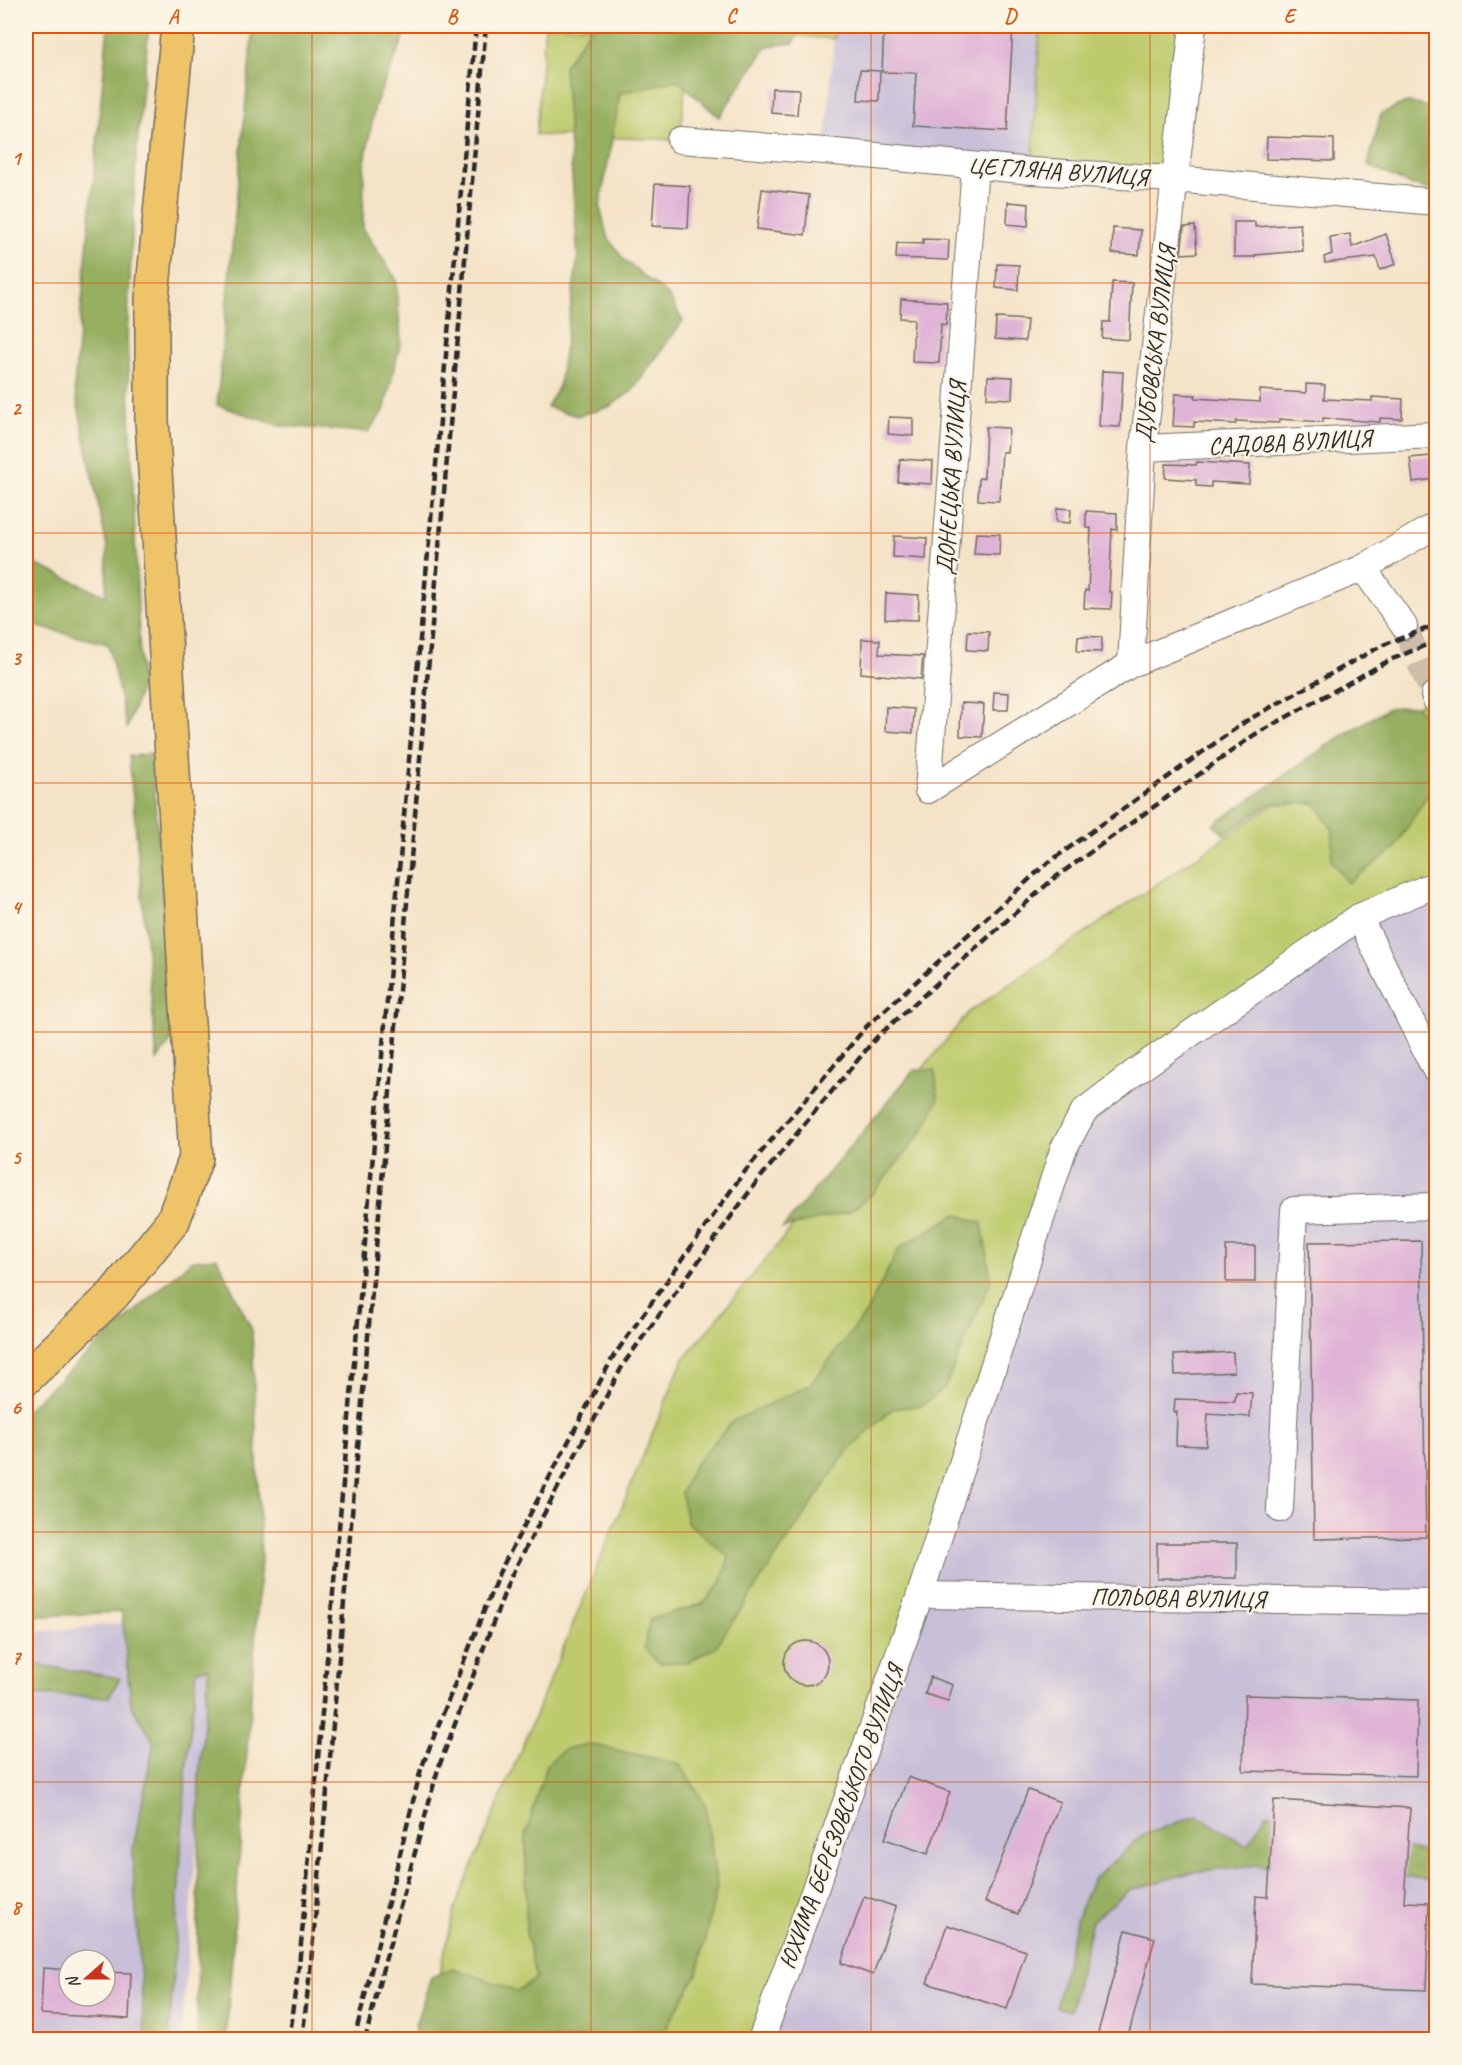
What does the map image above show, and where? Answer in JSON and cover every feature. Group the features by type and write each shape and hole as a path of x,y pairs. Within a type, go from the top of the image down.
{"main road":[{"path":"26,1378 113,1295 173,1221 196,1158 152,420 152,298 178,26"}],"street":[{"name":"ДУБОВСЬКА ВУЛИЦЯ","path":"1131,664 1143,448 1193,26"},
{"name":"ЦЕГЛЯНА ВУЛИЦЯ","path":"680,140 1032,171 1174,179 1437,202"},
{"name":"ДОНЕЦЬКА ВУЛИЦЯ","path":"975,166 928,790 1131,664"},
{"name":"САДОВА ВУЛИЦЯ","path":"1143,448 1437,435"},
{"path":"1131,664 1363,568 1437,525"},
{"path":"1363,568 1404,626"},
{"name":"ЮХИМА БЕРЕЗОВСЬКОГО ВУЛИЦЯ","path":"761,2040 920,1595 1063,1149 1084,1111 1135,1072 1359,917 1437,884"},
{"path":"1359,917 1437,1071"},
{"path":"1280,1509 1293,1210 1437,1206"},
{"name":"ПОЛЬОВА ВУЛИЦЯ","path":"920,1595 1437,1602"}],"shaded area":[{"path":"835,26 1040,26 1032,171 825,151"},
{"path":"1436,884 1436,2039 761,2040 1063,1150 1135,1072"},
{"path":"215,1614 181,2039 26,2040 26,1633"}],"green space":[{"path":"108,26 149,26 136,157 127,336 141,687 127,728 108,644 26,624 26,560 106,596 107,547 74,386"},
{"path":"253,26 409,26 375,105 364,167 363,229 396,279 401,341 384,411 368,432 280,426 217,405"},
{"path":"545,26 835,26 834,39 691,28 680,140 536,135"},
{"path":"592,26 800,26 794,43 767,46 719,117 677,80 620,93 600,207 607,236 624,260 669,296 683,321 632,391 609,407 577,416 547,407 559,386 578,257 564,66"},
{"path":"1040,26 1193,26 1174,179 1032,171"},
{"path":"1406,102 1436,108 1436,191 1410,185 1368,165 1381,114"},
{"path":"1434,695 1436,700 1436,884 1359,917 1084,1111 761,2039 424,2040 455,1908 683,1360 969,1012"},
{"path":"1416,706 1434,727 1436,781 1394,849 1348,883 1331,860 1333,830 1315,803 1270,804 1225,834 1213,825 1338,738 1389,708"},
{"path":"151,754 175,1036 157,1060 129,756"},
{"path":"914,1070 935,1070 938,1100 923,1131 872,1194 849,1212 783,1228"},
{"path":"956,1214 982,1223 991,1280 945,1387 923,1405 892,1409 846,1453 715,1648 687,1662 658,1663 644,1647 650,1619 702,1604 721,1583 729,1557 687,1522 681,1493 694,1465 733,1421 810,1385 866,1313 899,1248"},
{"path":"217,1258 252,1330 261,1559 226,2039 197,2039 199,1777 209,1668 197,1670 186,1772 169,2039 145,2039 132,1854 154,1742 131,1705 122,1612 26,1617 26,1410 192,1260"},
{"path":"26,1663 120,1678 109,1697 26,1695"},
{"path":"588,1744 680,1764 705,1804 717,1887 697,1974 660,2039 414,2039 415,2026 431,1977 453,1968 517,1991 536,1979 526,1933 526,1834 546,1765 565,1749"},
{"path":"1266,1814 1342,1816 1400,1848 1436,1854 1436,1880 1256,1865 1192,1872 1128,1891 1092,1921 1070,2011 1056,2007 1077,1917 1092,1881 1141,1836 1197,1815 1247,1846"}],"building":[{"path":"884,26 1013,26 1007,131 913,126 916,73 882,72"},
{"path":"860,70 880,71 879,101 858,100"},
{"path":"772,88 799,89 797,115 771,113"},
{"path":"1267,137 1334,139 1334,161 1266,159"},
{"path":"655,184 690,186 688,228 652,226"},
{"path":"762,189 809,195 805,235 757,229"},
{"path":"1008,202 1029,204 1028,226 1007,224"},
{"path":"1234,222 1255,222 1255,227 1300,224 1303,251 1255,255 1255,257 1234,257"},
{"path":"1195,226 1197,253 1181,254 1184,227"},
{"path":"1113,228 1141,230 1139,255 1112,253"},
{"path":"1350,234 1352,247 1386,234 1396,264 1380,270 1376,257 1325,263 1324,257 1332,254 1330,237"},
{"path":"923,239 949,240 948,260 896,258 897,243 923,244"},
{"path":"997,264 1019,265 1018,290 996,288"},
{"path":"1112,282 1132,283 1129,340 1102,338 1103,322 1110,322"},
{"path":"901,299 947,302 946,325 941,324 939,363 912,362 914,319 900,318"},
{"path":"996,318 1027,320 1025,341 995,339"},
{"path":"1102,371 1123,372 1120,427 1099,426"},
{"path":"988,376 1013,377 1012,399 987,398"},
{"path":"1306,384 1325,385 1324,399 1372,401 1372,397 1403,399 1402,419 1380,418 1380,422 1323,418 1323,422 1279,419 1279,423 1194,422 1194,427 1173,426 1175,394 1196,395 1195,398 1260,402 1260,390 1306,393"},
{"path":"889,417 913,418 913,436 888,434"},
{"path":"986,427 1009,428 1007,452 1002,452 999,501 978,500 979,478 984,478"},
{"path":"1431,456 1434,479 1413,482 1410,458"},
{"path":"900,459 933,461 932,484 898,482"},
{"path":"1197,462 1250,465 1249,484 1211,482 1211,487 1196,486 1196,480 1165,478 1166,464 1196,465"},
{"path":"1057,508 1071,509 1070,523 1056,522"},
{"path":"1086,511 1117,513 1117,530 1112,529 1109,592 1112,592 1111,609 1084,608 1085,590 1088,591 1091,528 1086,528"},
{"path":"976,533 1000,534 999,555 974,554"},
{"path":"894,536 927,538 926,559 893,557"},
{"path":"886,593 919,595 918,620 885,619"},
{"path":"968,631 989,632 988,651 967,650"},
{"path":"1078,636 1102,637 1101,652 1077,651"},
{"path":"862,639 880,640 879,654 923,656 921,679 861,673"},
{"path":"994,692 1009,693 1008,710 993,710"},
{"path":"961,703 984,704 982,737 960,736"},
{"path":"886,707 914,709 913,733 885,731"},
{"path":"1421,1241 1426,1537 1314,1539 1309,1242"},
{"path":"1226,1246 1255,1246 1255,1282 1226,1282"},
{"path":"1233,1352 1234,1372 1175,1375 1174,1355"},
{"path":"1236,1392 1252,1393 1250,1417 1208,1414 1206,1446 1176,1445 1175,1399 1235,1401"},
{"path":"1157,1543 1237,1543 1237,1578 1157,1578"},
{"path":"806,1641 822,1647 828,1663 822,1679 806,1685 790,1679 784,1663 790,1647"},
{"path":"930,1677 953,1685 948,1701 925,1694"},
{"path":"1245,1695 1418,1700 1416,1776 1243,1771"},
{"path":"908,1777 950,1792 928,1854 885,1839"},
{"path":"1028,1790 1060,1802 1018,1914 985,1902"},
{"path":"1274,1800 1410,1808 1404,1902 1429,1903 1426,1990 1252,1984 1256,1896 1268,1897"},
{"path":"864,1896 896,1907 873,1975 841,1963"},
{"path":"947,1925 1026,1951 1007,2009 927,1983"},
{"path":"1126,1930 1155,1938 1127,2040 1096,2040"},
{"path":"43,1968 57,1969 57,2008 117,2008 117,1972 131,1973 129,2019 41,2014"}],"tunnel":[{"path":"1404,626 1434,695"}],"railway":[{"path":"288,2040 299,1966 476,26"},
{"path":"302,2040 326,1802 486,26"},
{"path":"354,2040 421,1769 499,1573 613,1357 742,1175 866,1027 1045,865 1246,721 1383,645 1436,625"},
{"path":"365,2040 438,1769 510,1578 624,1363 755,1184 876,1038 1053,879 1254,735 1390,660 1436,641"}]}
